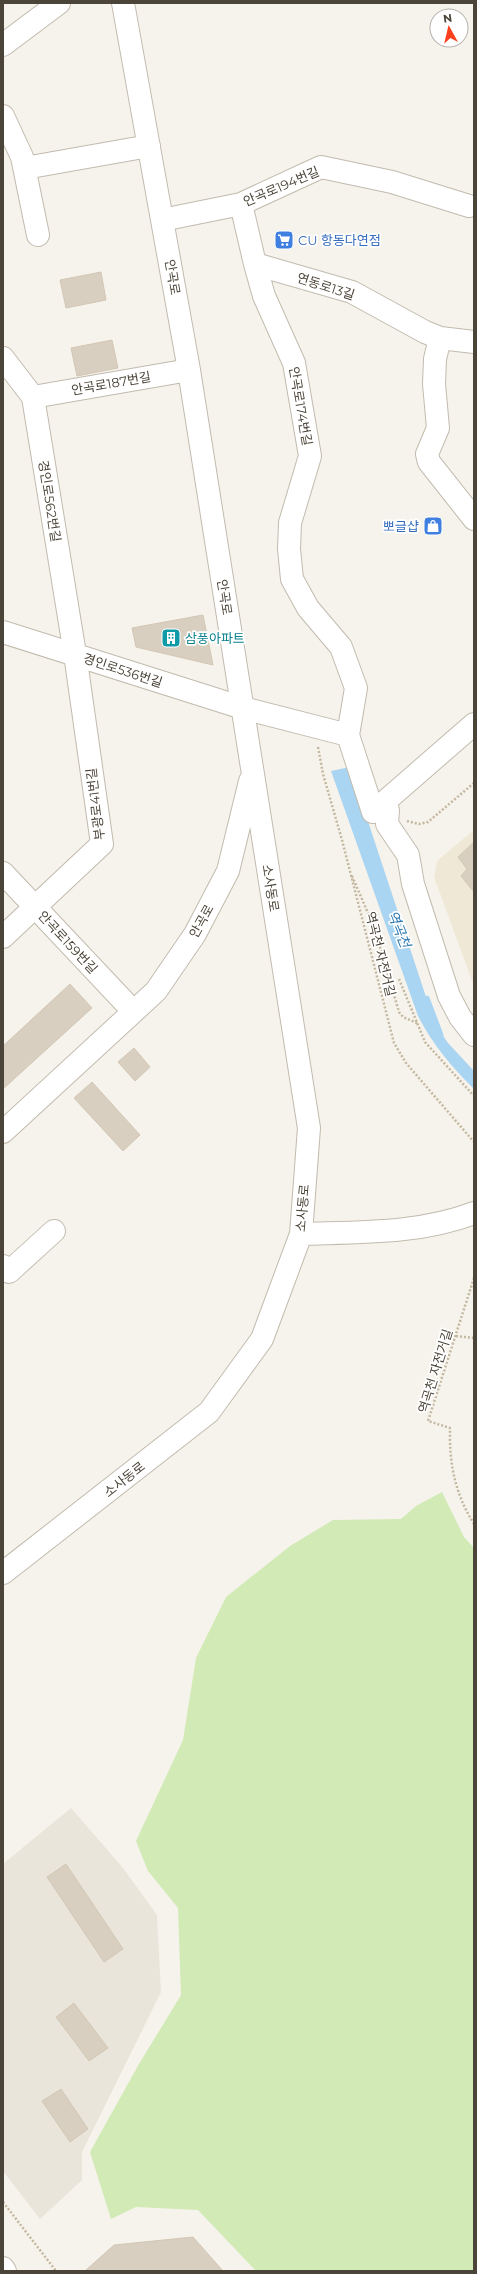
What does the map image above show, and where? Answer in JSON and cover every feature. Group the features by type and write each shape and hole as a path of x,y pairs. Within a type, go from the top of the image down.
{"street":[{"path":"3,45 59,3"},
{"name":"안곡로","path":"3,1132 156,991 195,934 228,871 253,772 189,370 123,3"},
{"path":"3,116 9,125 25,168 38,235"},
{"path":"25,168 149,146"},
{"name":"안곡로194번길","path":"162,220 241,204 321,167 392,182 472,206"},
{"path":"241,204 255,264"},
{"name":"연동로13길","path":"255,264 352,292 425,332 440,338 474,342"},
{"name":"안곡로174번길","path":"255,264 264,296 294,363 310,456 290,523 289,549 292,579 308,608 341,647 356,688 348,735"},
{"path":"440,338 435,359 434,384 438,428 427,454 428,462 474,519"},
{"name":"경인로562번길","path":"3,358 33,397 75,654"},
{"name":"안곡로187번길","path":"33,397 189,370"},
{"name":"경인로536번길","path":"3,632 243,708"},
{"name":"부광로41번길","path":"3,936 36,908 102,844 75,654"},
{"path":"243,708 348,735 373,812 474,724"},
{"name":"소사동로","path":"3,1573 209,1412 262,1339 301,1234 309,1128 253,772"},
{"path":"388,810 387,824 408,855 414,884 449,996 460,1017 474,1035"},
{"name":"안곡로159번길","path":"3,873 133,1011"},
{"path":"301,1234 384,1232 424,1227 474,1213"},
{"path":"3,1266 8,1272 54,1231"}],"path":[{"name":"역곡천 자전거길","path":"318,747 323,774 394,1043 406,1063 474,1142"},
{"path":"388,810 408,821 419,824 428,822 474,783"},
{"path":"348,869 374,927 399,1012 403,1017 417,1023"},
{"path":"399,979 420,1033 432,1052 474,1096"},
{"name":"역곡천 자전거길","path":"474,1278 428,1421 450,1428 449,1449 454,1484 465,1510 474,1524"},
{"path":"456,1336 474,1338"},
{"path":"3,2202 56,2271"}],"shaded area":[{"path":"474,830 474,986 434,877 437,861"},
{"path":"71,1808 123,1868 157,1915 161,1992 82,2152 82,2180 40,2219 3,2171 3,1864"}],"green space":[{"path":"442,1492 464,1537 474,1548 474,2271 256,2271 198,2210 136,2207 111,2219 90,2152 139,2064 181,1995 178,1908 148,1871 136,1841 183,1740 196,1658 226,1597 290,1546 333,1520 401,1519 416,1506"}],"water":[{"path":"350,767 435,1024 448,1043 474,1071 474,1089 443,1055 418,1016 331,771"}],"building":[{"path":"101,272 106,300 66,308 60,280"},
{"path":"112,340 118,368 77,376 71,348"},
{"name":"삼풍아파트","path":"203,615 213,665 136,647 132,628"},
{"path":"474,842 474,892 461,876 467,869 458,857"},
{"path":"70,984 92,1008 3,1089 3,1046"},
{"path":"134,1048 150,1067 135,1081 118,1062"},
{"path":"92,1082 140,1135 123,1151 74,1098"},
{"path":"66,1864 123,1949 104,1962 47,1877"},
{"path":"74,2003 108,2048 89,2061 56,2017"},
{"path":"61,2089 88,2129 70,2142 42,2101"},
{"path":"193,2237 223,2271 85,2271 114,2245"}],"waterway":[{"name":"역곡천","path":"427,998 441,1035"}],"place":[{"name":"CU 항동다연점","path":"284,240"},
{"name":"뽀글샵","path":"433,526"},
{"name":"삼풍아파트","path":"171,638"}]}
